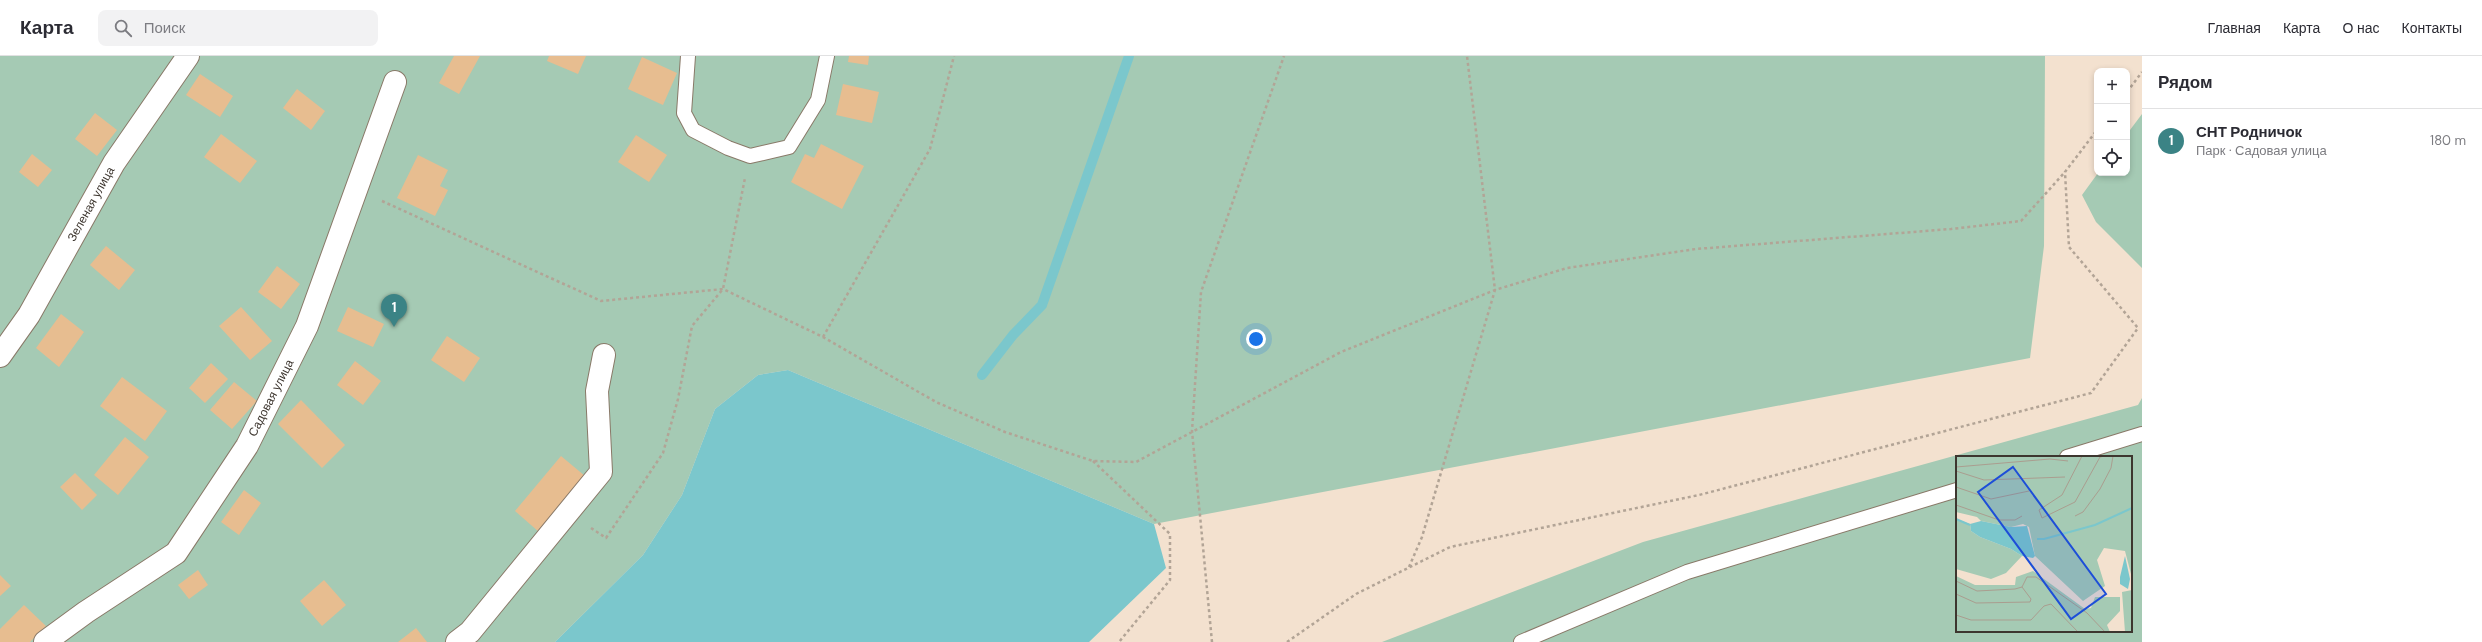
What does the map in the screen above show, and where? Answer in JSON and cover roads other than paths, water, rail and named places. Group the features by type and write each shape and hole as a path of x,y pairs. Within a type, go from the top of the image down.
{"street":[{"name":"Зеленая улица","path":"0,356 29,315 114,163 188,56"},
{"name":"Садовая улица","path":"45,642 86,612 176,553 247,446 307,326 395,82"},
{"path":"457,642 470,632 601,472 598,391 604,355"}],"lane":[{"path":"688,56 684,113 693,130 728,148 750,156 789,147 818,100 827,56"},
{"path":"2070,456 2142,434"},
{"path":"1521,642 1687,572 1956,490"}],"water":[{"path":"788,370 1154,524 1166,568 1089,642 555,642 643,555 682,495 715,409 758,375"}],"waterway":[{"path":"982,375 1013,335 1042,305 1129,56"}],"place":[{"name":"СНТ Родничок","path":"394,327"}]}
